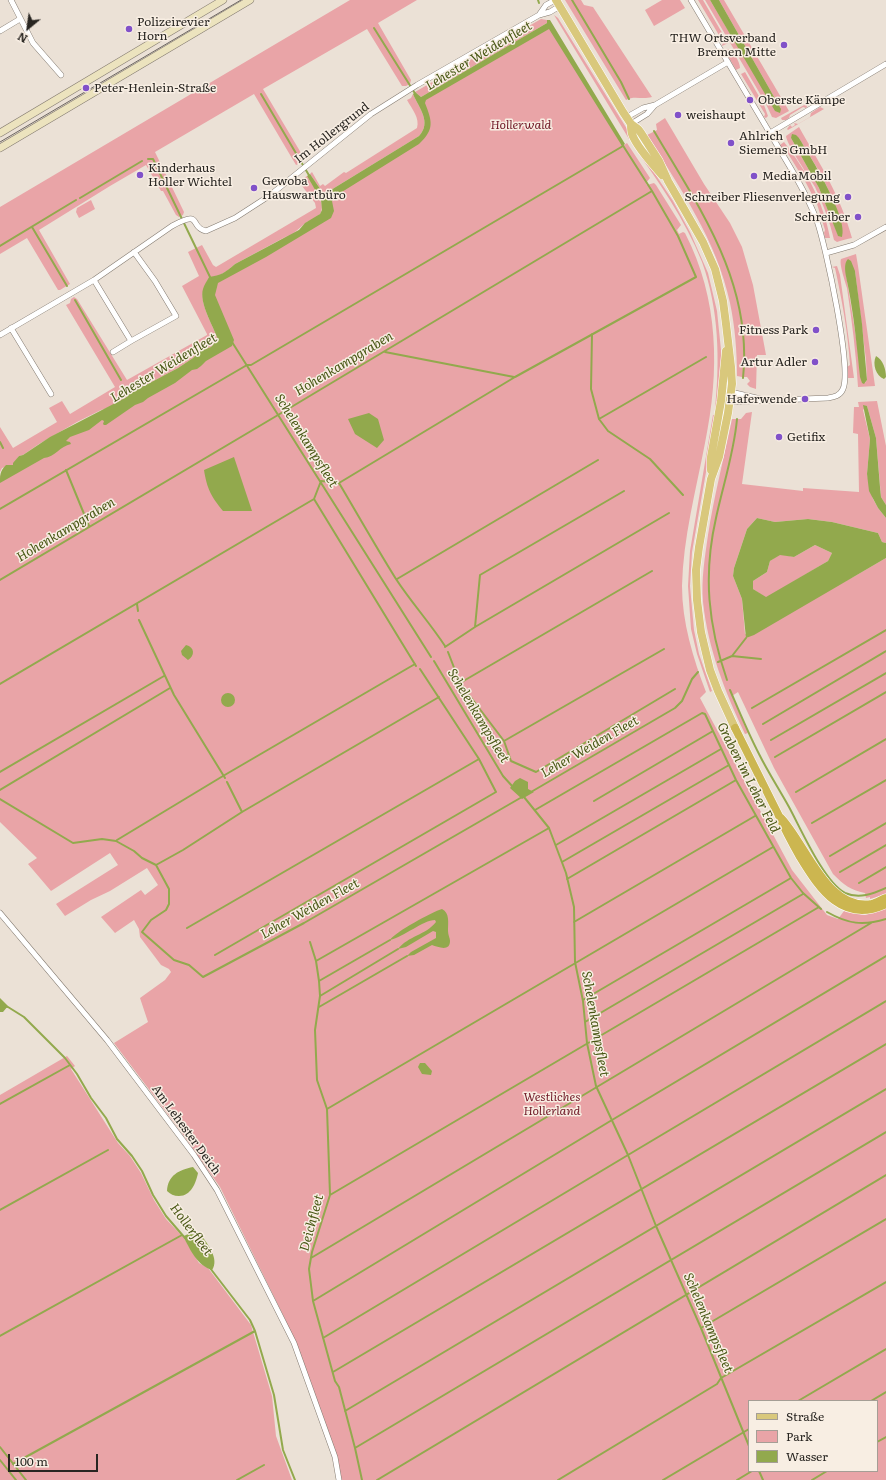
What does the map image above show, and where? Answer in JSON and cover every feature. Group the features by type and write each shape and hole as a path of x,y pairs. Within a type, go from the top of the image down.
{"highway":[{"path":"735,728 780,816 784,829 806,867 825,893 834,902 855,910 878,908 886,904"},
{"path":"780,816 791,828 817,871 831,889 841,898 861,904 872,904 886,898"}],"main road":[{"path":"0,133 223,0"},
{"path":"0,148 250,0"},
{"path":"557,2 629,121 641,133 658,161 703,242 714,269 723,301 732,367 730,402 719,457 711,479"},
{"path":"727,334 721,401 712,457 711,479 696,570 696,600 701,632 710,670 735,728"}],"street":[{"path":"12,0 33,43 61,75"},
{"path":"691,0 805,193 817,221 826,253 843,357 845,382 837,397 746,402 721,401"},
{"name":"Im Hollergrund","path":"0,335 94,280 134,252 183,221 192,218 202,230 206,231 212,230 235,218 268,196 302,170 371,114 414,87 539,14 550,12 557,2"},
{"path":"0,31 20,19"},
{"path":"629,121 643,108 655,105 728,62"},
{"path":"770,133 886,64"},
{"path":"629,121 647,114 655,105"},
{"path":"826,253 854,245 886,227"},
{"path":"114,352 176,316 155,281 134,252"},
{"path":"94,280 131,341"},
{"path":"11,328 50,394"},
{"path":"722,390 764,400"},
{"name":"Am Lehester Deich","path":"0,913 106,1040 194,1155 217,1190 294,1343 335,1457 339,1480"}],"green space":[{"path":"350,0 417,0 378,23 411,80 410,84 402,86 367,29 263,89 304,158 303,162 296,165 254,94 155,152 184,212 183,215 179,217 176,215 163,191 161,191 146,165 39,230 70,284 58,290 27,238 0,254 0,207"},
{"path":"565,0 581,0 584,5 593,7 652,97 632,98 626,100"},
{"path":"662,0 680,0 685,8 654,26 645,10"},
{"path":"698,0 703,0 728,43 722,46 723,42"},
{"path":"705,0 710,0 742,54 781,109 719,0 724,0 789,111 776,118 772,117 766,104"},
{"path":"554,15 558,18 632,137 629,139"},
{"path":"541,19 547,20 547,23 421,97 415,92"},
{"name":"Westliches Hollerland","path":"551,24 624,145 627,143 650,178 646,183 647,185 654,183 656,185 681,225 677,230 679,234 683,232 685,233 705,284 713,336 713,389 710,416 687,532 682,586 682,599 689,640 706,692 700,698 792,870 827,915 838,919 844,911 865,915 886,908 886,1480 340,1480 300,1356 285,1319 220,1187 179,1129 114,1043 148,1022 140,998 165,980 171,972 169,969 161,965 140,937 139,929 134,920 115,933 101,917 141,890 145,895 158,885 147,868 65,916 56,904 118,865 110,853 51,891 28,864 37,858 0,822 0,476 229,342 206,300 212,281 289,235 235,264 227,271 216,277 209,277 203,290 203,303 217,337 216,341 211,347 201,350 193,358 178,368 144,386 136,388 125,398 108,408 77,422 39,444 23,455 19,456 13,465 2,468 0,472 0,427 13,448 57,422 49,408 62,401 70,414 115,387 66,305 70,303 71,299 74,297 77,299 127,380 207,335 182,286 199,276 188,252 202,245 213,265 216,267 316,208 315,203 299,182 307,176 318,195 322,205 322,210 317,217 307,222 292,234 324,216 326,199 423,136 428,126 421,99"},
{"path":"729,49 735,55 739,63 740,68 736,70 725,51"},
{"path":"745,72 764,105 768,116 766,118 764,117 765,114 741,74"},
{"path":"413,94 424,120 423,131 419,136 326,193 323,193 310,174 312,172 320,186 323,184 325,186 344,172 346,173 417,128 418,124 416,117 407,100 411,98"},
{"path":"806,104 806,108 803,107 790,115 786,120 782,120 781,118"},
{"path":"820,107 824,109 788,130 787,129 790,125 792,127 795,125 794,123 798,124 810,117 811,113"},
{"path":"665,118 704,184 730,223 742,247 753,285 766,355 757,355 756,389 747,384 750,381 747,377 737,376 737,357 732,312 724,280 707,237 684,195 647,135 657,130 656,124"},
{"path":"799,127 836,195 852,238 837,242 834,240 826,213 815,187 794,153 786,136","holes":["791,138 799,138 822,176 834,202 839,215 838,235 819,188"]},
{"path":"634,142 673,201 690,232 708,273 717,311 721,350 717,409 715,409 717,391 717,335 708,280 702,262 688,231 661,186 632,144"},
{"path":"784,142 800,164 813,187 823,212 830,238 825,238 825,230 817,204 806,183 787,152 783,150 780,145"},
{"path":"91,200 95,209 79,218 76,212 77,208"},
{"path":"856,254 875,386 858,387 851,313 847,288 841,269 841,259","holes":["855,271 867,380 865,383 858,350 846,274"]},
{"path":"837,266 840,275 854,378 848,378 847,367 850,365 846,329 835,268 832,267"},
{"path":"877,401 886,446 886,505 881,497 876,438 867,406 863,410 870,439 867,474 873,499 886,518 886,543 882,542 878,533 832,522 808,519 775,522 757,518 747,529 734,568 733,576 742,599 745,634 886,558 886,894 870,899 870,897 866,898 865,893 848,886 833,874 774,768 738,692 732,696 748,733 745,734 724,686 713,653 705,619 703,585 710,520 732,419 741,419 746,413 752,412 742,484 803,491 803,488 859,492 858,434 853,433 854,407 859,407 858,402"},
{"path":"713,415 716,415 692,552 690,586 694,630 699,654 712,691 710,692 697,654 691,629 688,586 690,551"},
{"path":"815,545 832,553 828,561 766,598 753,589 753,581 767,572 770,561 780,554 794,557"},
{"path":"67,1056 75,1066 71,1069 118,1143 130,1156 141,1173 154,1200 166,1219 184,1238 199,1263 208,1268 251,1325 272,1396 276,1436 292,1480 0,1480 0,1095"}],"water":[{"path":"710,0 719,0 781,109 780,113 775,111"},
{"path":"547,20 550,20 625,144 622,146 549,29 426,100 425,103 431,125 428,134 419,144 337,195 332,201 334,211 331,218 266,257 218,283 215,295 234,340 232,346 206,361 197,369 192,370 175,383 143,402 135,405 106,425 103,424 104,421 102,420 89,430 70,437 66,441 70,442 71,444 0,483 1,471 6,465 13,465 19,456 23,455 50,437 125,398 128,396 130,390 144,386 178,368 193,358 201,350 211,347 216,341 217,337 204,306 202,294 209,277 223,273 235,264 299,230 305,223 320,214 322,210 321,200 307,176 310,174 323,193 326,193 419,136 423,131 424,120 413,94 415,92 421,97 547,23"},
{"path":"792,134 799,138 827,187 840,216 843,228 842,237 838,236 819,188 791,138"},
{"path":"848,259 851,261 855,271 862,324 867,380 864,384 862,383 860,377 854,320 845,272 845,265"},
{"path":"876,356 881,360 885,368 886,377 884,379 877,373 874,363"},
{"path":"863,405 867,406 876,438 881,497 886,505 886,518 878,508 869,491 867,474 870,439"},
{"path":"369,413 378,419 384,440 377,448 355,434 348,419"},
{"path":"234,457 252,511 223,511 208,487 204,470"},
{"path":"757,518 775,522 808,519 832,522 878,533 882,542 886,543 886,558 754,635 746,638 742,599 733,576 734,568 747,529","holes":["815,545 832,553 828,561 766,597 753,589 753,581 767,572 770,561 780,555 794,557"]},
{"path":"186,645 191,648 193,652 192,656 188,660 182,655 181,651"},
{"path":"225,693 231,693 235,697 235,703 231,707 225,707 221,703 221,697"},
{"path":"520,778 528,782 528,789 534,792 522,799 510,788 515,781"},
{"path":"442,909 445,911 448,918 448,932 450,941 448,947 443,948 432,945 414,955 407,956 411,952 436,938 436,932 433,931 406,947 398,949 407,941 427,930 436,922 435,920 425,923 401,936 390,940 393,936 414,923"},
{"path":"0,998 8,1006 3,1012 0,1012"},
{"path":"420,1063 425,1063 432,1071 431,1075 422,1074 418,1067"},
{"path":"193,1167 198,1173 194,1185 187,1194 175,1196 167,1191 168,1185 175,1174"},
{"path":"188,1234 201,1235 212,1251 214,1256 214,1266 212,1270 202,1265 192,1253 184,1238 184,1236"}],"waterway":[{"path":"572,0 621,82 629,99"},
{"path":"374,28 416,95"},
{"path":"261,94 310,177"},
{"path":"654,131 689,189 720,248 740,310 744,343 743,378"},
{"name":"Hohenkampgraben","path":"0,580 652,191 622,144"},
{"path":"0,509 247,365 251,365 623,146"},
{"path":"148,159 153,159 211,279"},
{"path":"80,198 142,161"},
{"path":"0,684 314,499 321,481 339,483 515,377 696,277 678,236 652,191"},
{"path":"0,246 76,200"},
{"path":"32,227 67,286"},
{"name":"Lehester Weidenfleet","path":"75,300 121,380"},
{"path":"592,334 591,389 599,419 608,431 650,459 683,495"},
{"name":"Schelenkampsfleet","path":"232,342 431,657"},
{"path":"385,352 514,377"},
{"path":"599,419 706,357"},
{"path":"727,680 715,640 709,580 712,539 731,457 737,419"},
{"path":"0,442 3,448"},
{"path":"397,579 598,460"},
{"path":"66,470 89,526"},
{"path":"339,483 396,579 445,646"},
{"path":"475,627 480,575 624,491"},
{"path":"314,499 416,666"},
{"path":"445,647 475,627 669,513"},
{"path":"460,683 652,571"},
{"path":"137,604 138,611"},
{"path":"139,620 174,695 225,778"},
{"path":"752,708 886,630"},
{"path":"718,662 732,656 746,638"},
{"path":"504,741 664,649"},
{"path":"763,724 886,651"},
{"path":"448,652 460,683 504,741 511,761 536,772 675,689"},
{"path":"732,656 761,659"},
{"name":"Schelenkampsfleet","path":"434,661 503,776 513,787"},
{"path":"117,840 223,776 415,664"},
{"path":"215,955 496,792 479,759 420,669"},
{"name":"Leher Weiden Fleet","path":"531,792 675,708 682,701 692,679 698,672"},
{"path":"771,740 886,673"},
{"path":"0,772 164,676"},
{"path":"0,790 170,688"},
{"path":"730,690 762,761 789,807 821,867 829,878 845,893 855,896 866,895 886,888"},
{"path":"775,757 886,692"},
{"path":"156,865 183,850 242,812 439,697"},
{"name":"Graben im Leher Feld","path":"535,810 702,713 705,714 736,780 791,878 803,893 821,909"},
{"path":"594,801 713,731"},
{"path":"796,792 886,739"},
{"path":"556,845 721,749"},
{"path":"187,928 479,759"},
{"path":"562,862 729,765"},
{"path":"567,879 736,780"},
{"path":"812,823 886,780"},
{"path":"227,782 242,812"},
{"name":"Leher Weiden Fleet","path":"0,799 73,843 102,839 116,841 134,851 142,858 156,865 169,889 169,904 166,910 151,920 142,932 174,960 189,965 203,977 304,923 522,797"},
{"name":"Schelenkampsfleet","path":"524,797 549,828 566,873 574,907 575,962 583,1001 587,1043 596,1086 628,1155 656,1226 701,1328 748,1444"},
{"path":"574,922 755,816"},
{"path":"830,856 886,823"},
{"path":"316,961 549,828"},
{"path":"840,872 886,845"},
{"path":"327,1109 773,847"},
{"path":"859,883 886,867"},
{"path":"583,1000 791,878"},
{"path":"585,1022 803,894"},
{"path":"330,1195 819,907"},
{"name":"Graben im Leher Feld","path":"827,912 842,919 856,923 870,923 886,919"},
{"path":"311,1258 871,923"},
{"path":"319,981 390,940"},
{"name":"Deichfleet","path":"310,942 316,961 319,981 320,996 315,1030 317,1080 327,1109 330,1195 312,1252 309,1269 313,1301 335,1381 339,1387 362,1480"},
{"path":"320,996 398,949"},
{"path":"319,1007 407,956"},
{"path":"313,1301 886,956"},
{"path":"323,1338 886,1001"},
{"name":"Hollerfleet","path":"0,1006 8,1007 24,1017 65,1058 106,1118 117,1139 132,1156 142,1171 153,1195 166,1216 185,1238"},
{"path":"333,1372 886,1044"},
{"path":"0,1104 70,1065"},
{"path":"345,1411 886,1089"},
{"path":"355,1448 886,1132"},
{"path":"0,1210 108,1150"},
{"path":"377,1480 886,1175"},
{"path":"701,1328 886,1219"},
{"path":"0,1336 182,1235"},
{"name":"Hollerfleet","path":"210,1268 250,1320 255,1331 274,1395 283,1450 295,1480"},
{"name":"Schelenkampsfleet","path":"558,1480 717,1384 721,1378 886,1282"},
{"path":"13,1464 255,1331"},
{"path":"800,1400 886,1349"},
{"path":"873,1400 886,1392"},
{"path":"663,1480 748,1430"},
{"path":"878,1441 886,1437"},
{"path":"0,1447 26,1480"},
{"path":"0,1460 16,1480"},
{"path":"237,1480 264,1465"},
{"path":"737,1480 750,1472"},
{"name":"Schelenkampsfleet","path":"759,1472 763,1480"},
{"path":"812,1480 825,1472"}],"tram line":[{"path":"0,142 241,0"}],"place":[{"name":"Polizeirevier Horn","path":"129,29"},
{"name":"THW Ortsverband Bremen Mitte","path":"784,45"},
{"name":"Peter-Henlein-Straße","path":"86,88"},
{"name":"Oberste Kämpe","path":"750,100"},
{"name":"weishaupt","path":"678,115"},
{"name":"Ahlrich Siemens GmbH","path":"731,143"},
{"name":"Kinderhaus Holler Wichtel","path":"140,175"},
{"name":"MediaMobil","path":"754,176"},
{"name":"Gewoba Hauswartbüro","path":"254,188"},
{"name":"Schreiber Fliesenverlegung","path":"848,197"},
{"name":"Schreiber","path":"858,217"},
{"name":"Fitness Park","path":"816,330"},
{"name":"Artur Adler","path":"815,362"},
{"name":"Haferwende","path":"805,399"},
{"name":"Getifix","path":"779,437"}],"park label":[{"name":"Hollerwald","path":"521,125"}]}
